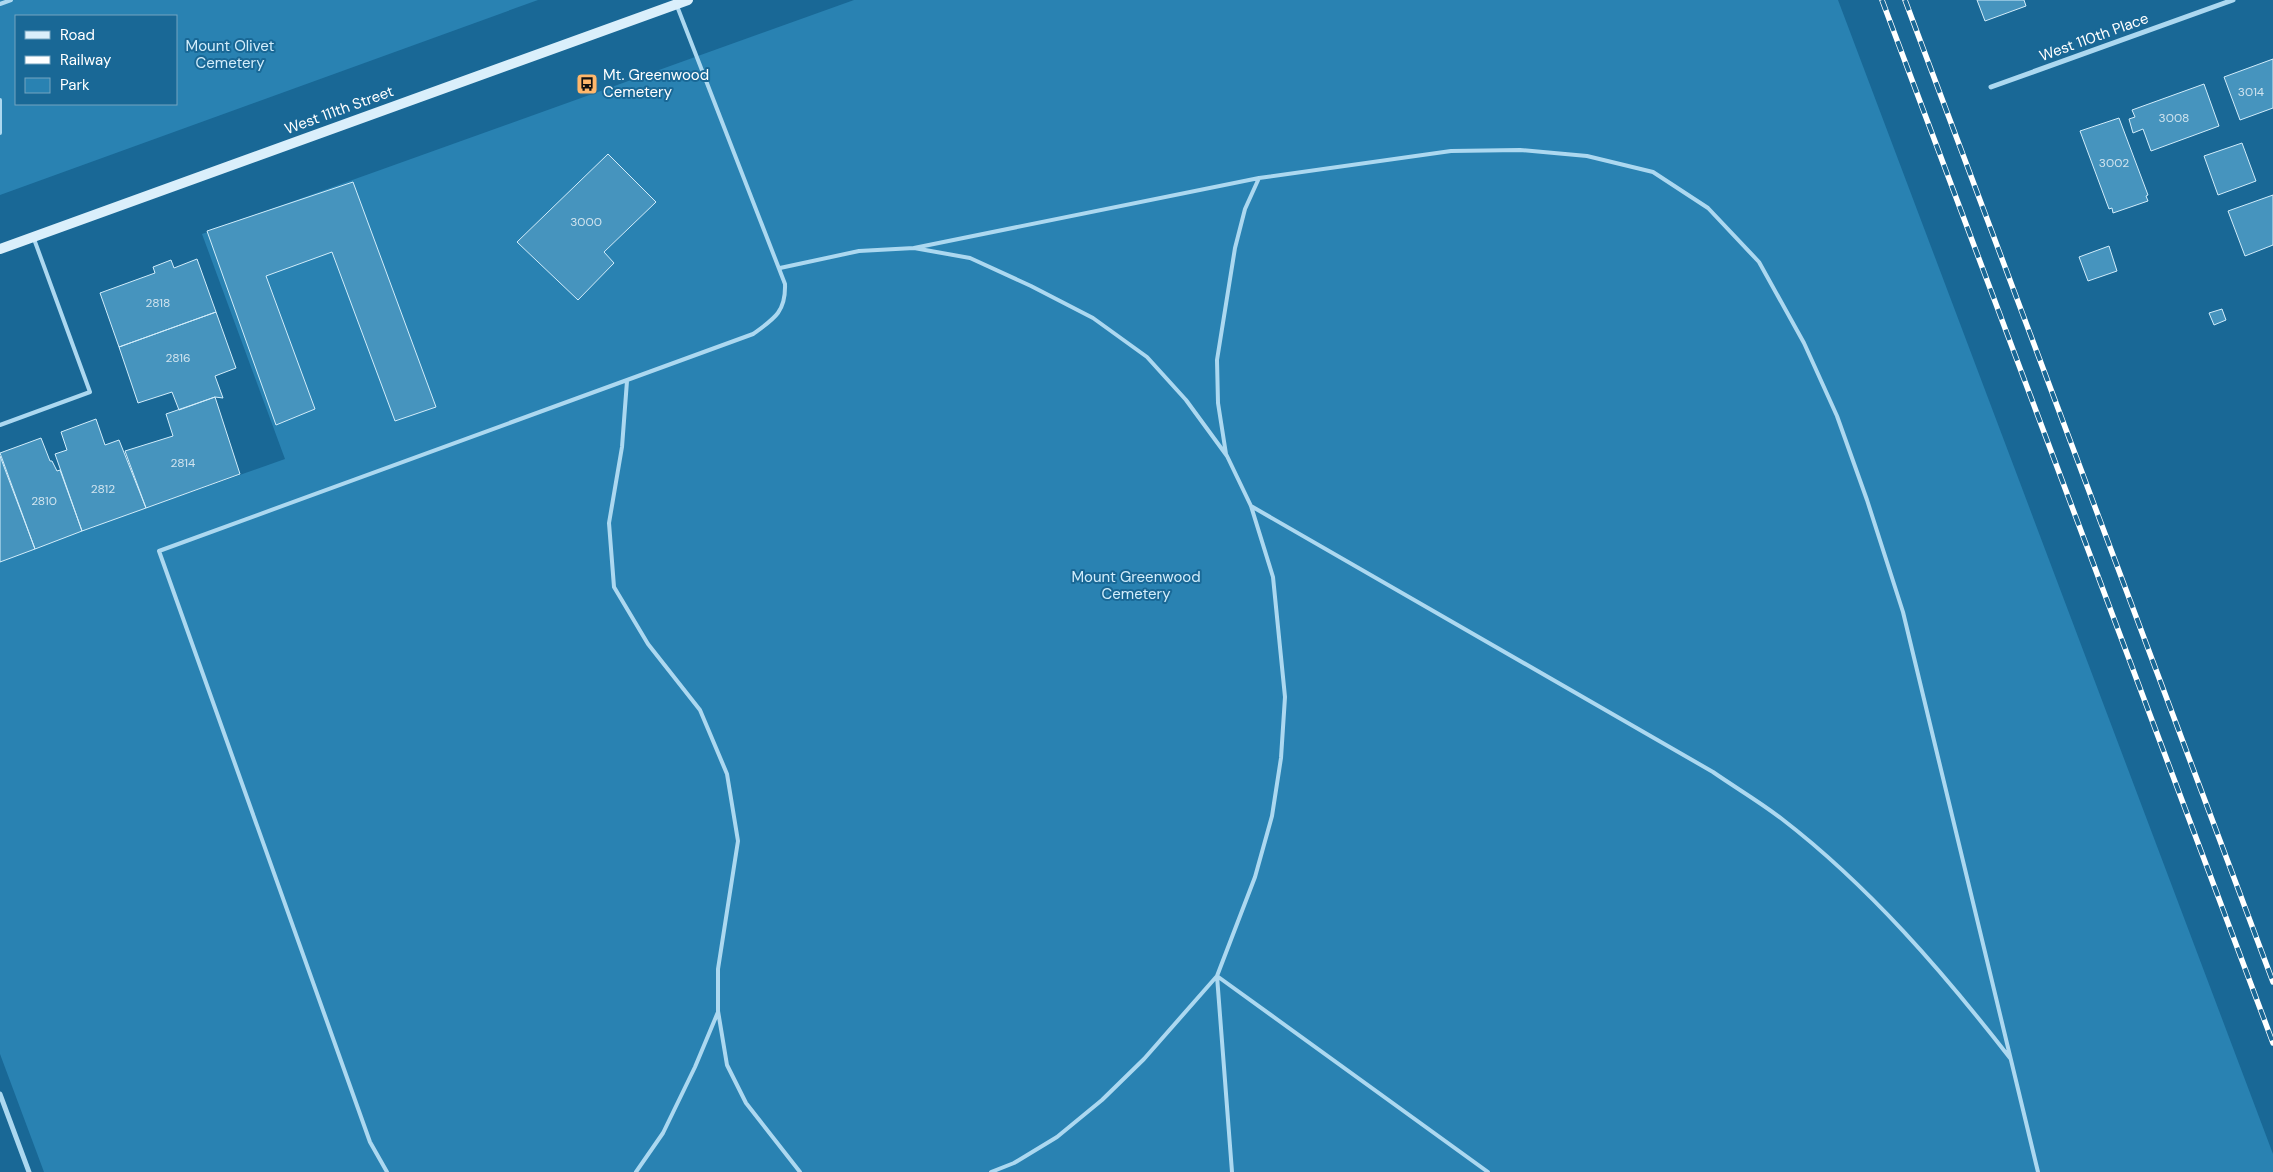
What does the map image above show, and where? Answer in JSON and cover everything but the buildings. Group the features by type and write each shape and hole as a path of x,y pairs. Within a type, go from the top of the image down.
{"main road":[{"name":"West 111th Street","path":"0,249 676,2 688,0"}],"street":[{"name":"West 110th Place","path":"1991,87 2233,0"},
{"path":"0,1094 29,1172"}],"lane":[{"path":"0,4 12,0"},
{"path":"387,1172 370,1142 158,551 754,334 780,313 786,298 785,284 780,268 676,2"},
{"path":"0,100 0,133"},
{"path":"780,268 859,251 914,248 1259,178 1451,151 1520,150 1586,156 1653,172 1708,208 1759,262 1804,343 1837,416 1867,500 1903,612 2038,1172"},
{"path":"1227,456 1218,402 1217,360 1235,248 1245,209 1259,178"},
{"path":"0,425 90,392 33,237"},
{"path":"914,248 970,258 1031,286 1093,318 1147,357 1186,400 1227,456 1252,506 1273,577 1285,696 1281,758 1272,816 1255,877 1217,976 1144,1059 1102,1100 1057,1137 1014,1163 991,1172"},
{"path":"627,381 622,447 609,523 614,587 648,644 700,710 727,774 738,841 718,969 718,1011 727,1065 746,1104 800,1172"},
{"path":"1252,506 1712,772 1782,818 1852,880 1959,993 2012,1060"},
{"path":"1217,976 1232,1172"},
{"path":"1217,976 1488,1172"},
{"path":"636,1172 663,1133 695,1067 718,1011"}],"green space":[{"name":"Mount Olivet Cemetery","path":"0,0 538,0 0,195"},
{"name":"Mount Greenwood Cemetery","path":"854,0 1838,0 2273,1154 2273,1172 44,1172 0,1054 0,559 285,459 202,234"}],"railway":[{"path":"1882,0 2273,1043"},
{"path":"1905,0 2273,982"}],"place":[{"name":"Mt. Greenwood Cemetery","path":"587,84"}]}
